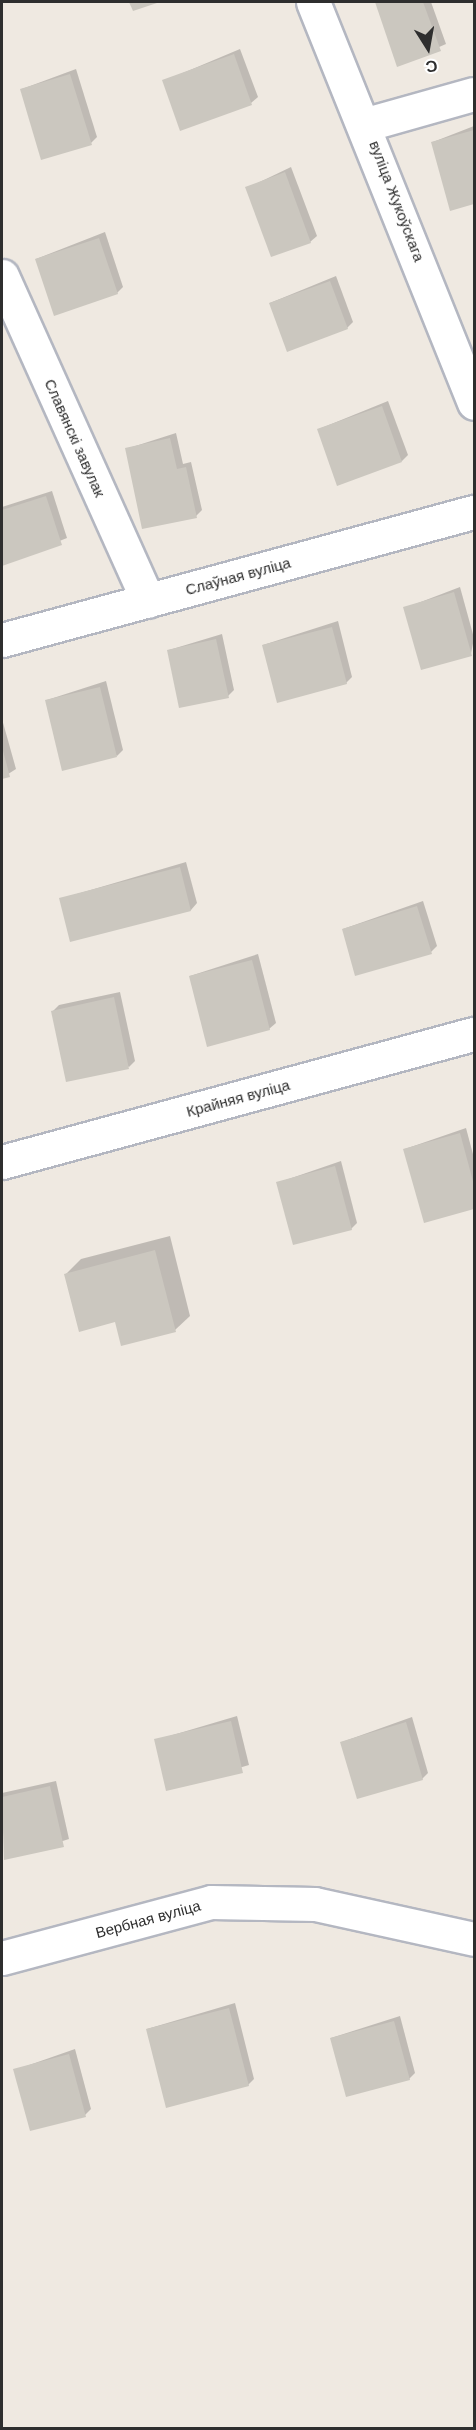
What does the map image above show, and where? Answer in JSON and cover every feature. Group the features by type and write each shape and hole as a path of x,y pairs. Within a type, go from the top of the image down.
{"street":[{"name":"вуліца Жукоўскага","path":"313,2 367,124 474,403"},
{"path":"367,124 474,94"},
{"name":"Славянскі завулак","path":"2,276 148,601"},
{"name":"Слаўная вуліца","path":"2,640 474,512"},
{"name":"Крайняя вуліца","path":"2,1162 474,1034"},
{"name":"Вербная вуліца","path":"2,1958 211,1902 315,1904 474,1939"}],"building":[{"path":"129,2 160,2 133,11"},
{"path":"375,2 423,2 441,51 397,67"},
{"path":"234,54 252,105 180,131 162,80"},
{"path":"70,74 92,145 41,160 20,89"},
{"path":"474,130 474,204 450,211 431,142"},
{"path":"285,172 311,243 271,257 245,187"},
{"path":"99,238 118,294 54,316 35,259"},
{"path":"330,281 348,329 287,352 269,303"},
{"path":"382,406 402,462 337,486 317,429"},
{"path":"170,438 177,469 186,467 197,518 142,529 125,448"},
{"path":"46,496 62,545 2,566 2,510"},
{"path":"454,592 472,656 421,670 403,607"},
{"path":"332,627 347,684 277,703 262,645"},
{"path":"216,639 229,698 179,708 167,650"},
{"path":"100,687 117,757 62,771 45,700"},
{"path":"2,747 10,777 2,779"},
{"path":"180,867 191,911 70,942 59,898"},
{"path":"417,906 432,954 355,976 342,929"},
{"path":"252,960 270,1030 207,1047 189,976"},
{"path":"114,997 129,1069 66,1082 51,1011"},
{"path":"460,1133 474,1185 474,1209 424,1223 403,1149"},
{"path":"335,1166 352,1230 293,1245 276,1182"},
{"path":"155,1250 176,1332 121,1346 115,1322 79,1332 64,1274"},
{"path":"231,1721 243,1773 166,1791 154,1739"},
{"path":"406,1722 423,1780 357,1799 340,1742"},
{"path":"50,1786 64,1847 4,1860 2,1797"},
{"path":"229,2008 249,2086 166,2108 146,2029"},
{"path":"394,2021 410,2080 346,2097 330,2038"},
{"path":"69,2054 86,2117 30,2131 13,2069"}]}
